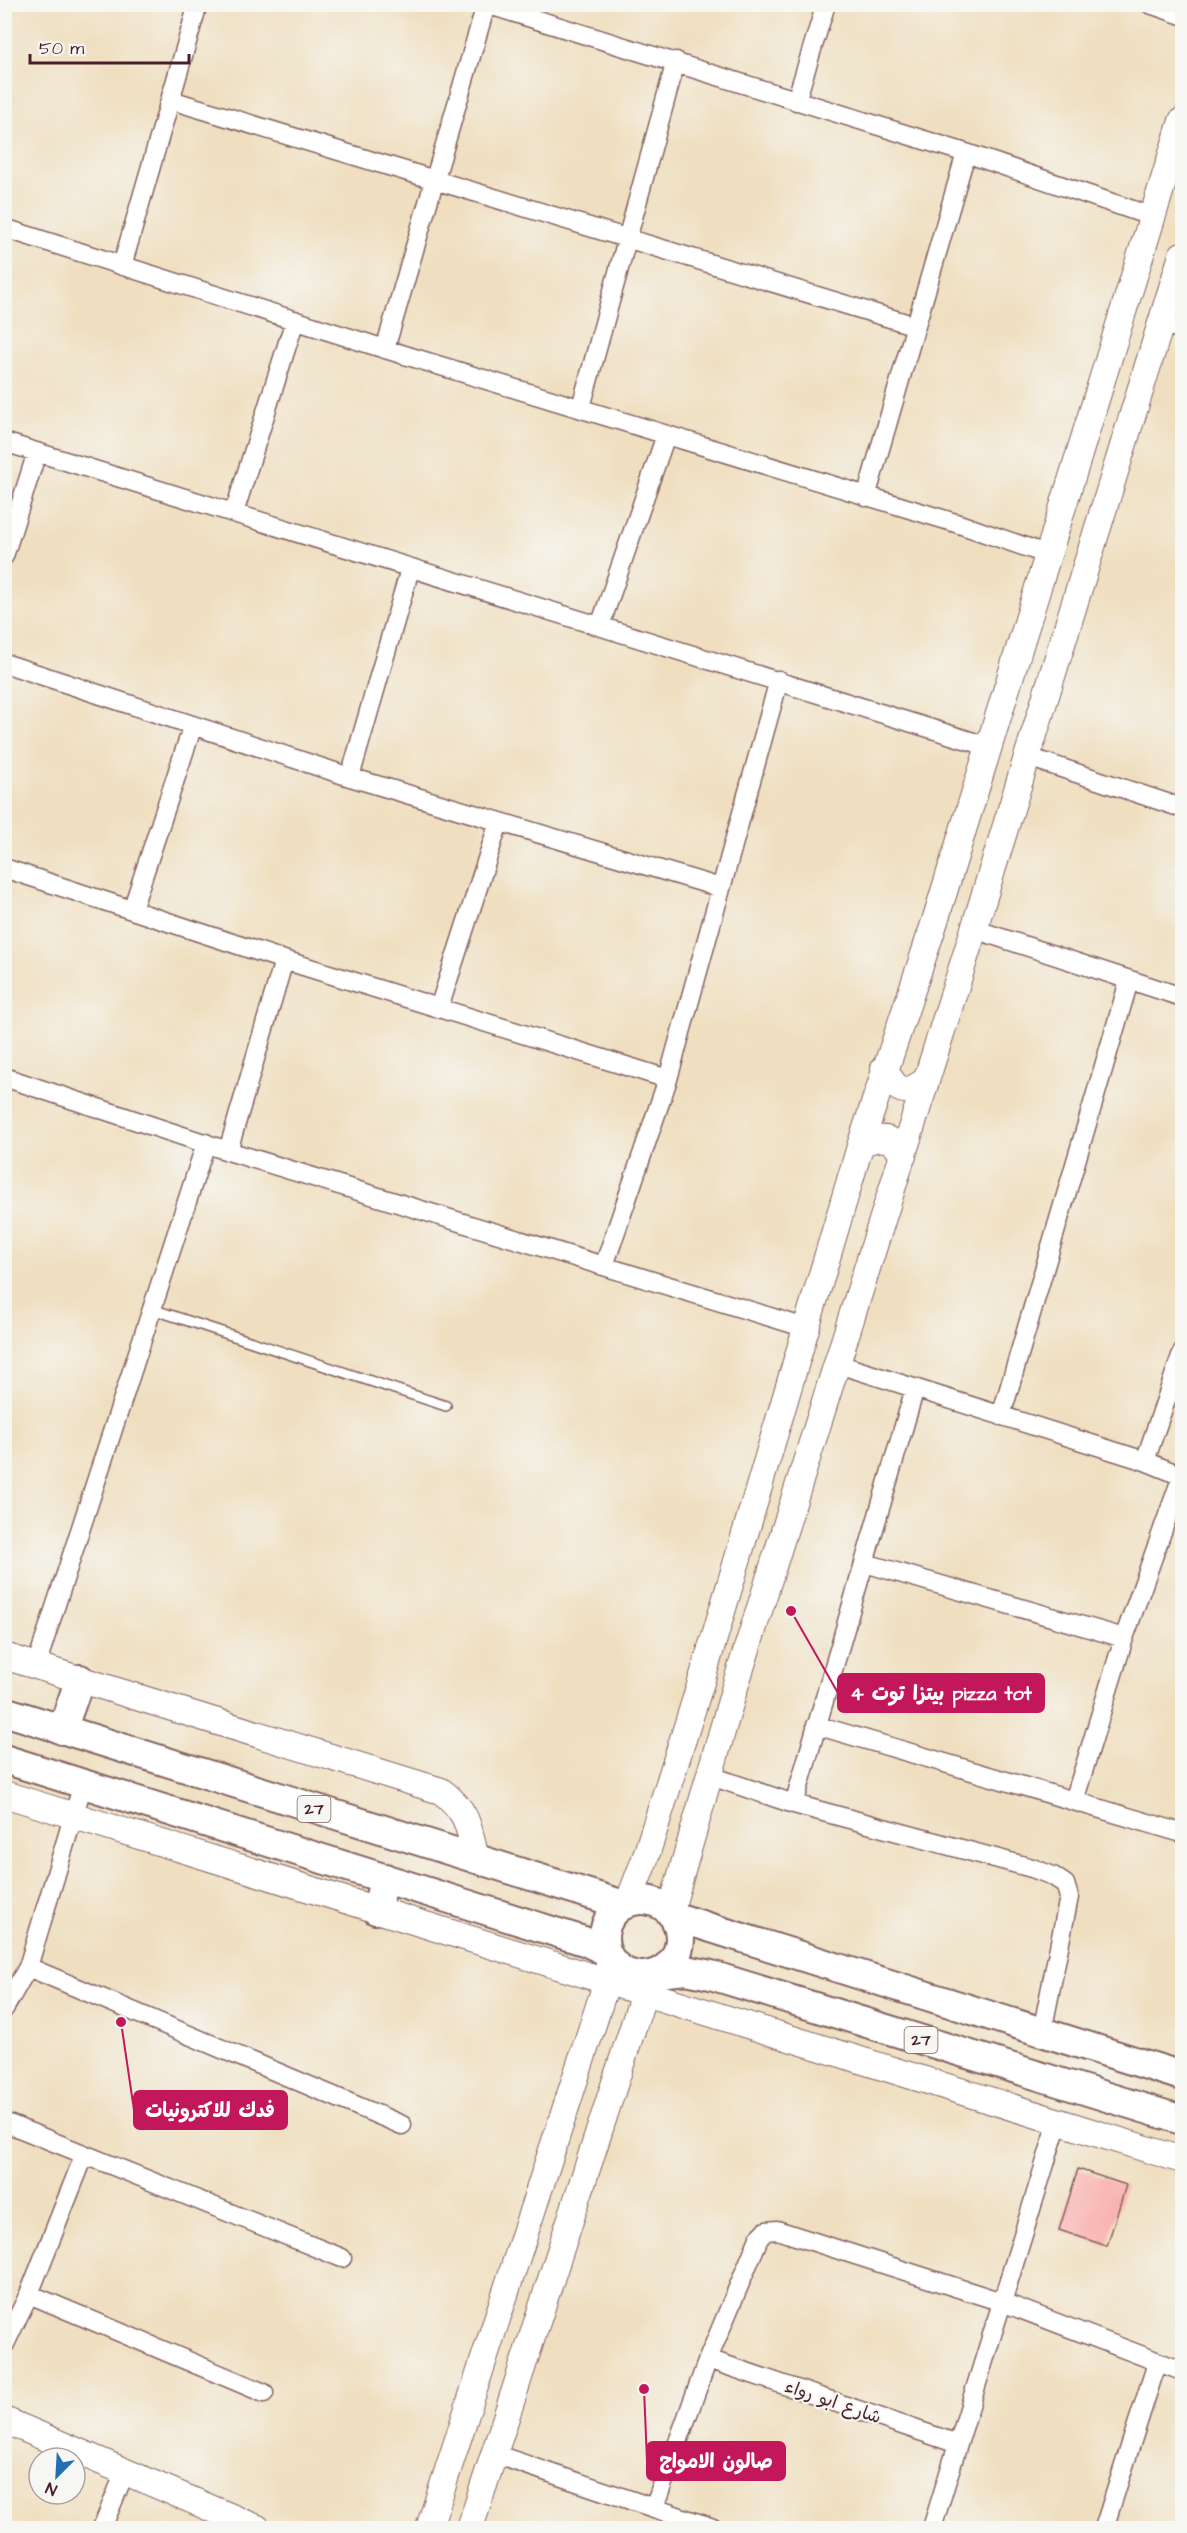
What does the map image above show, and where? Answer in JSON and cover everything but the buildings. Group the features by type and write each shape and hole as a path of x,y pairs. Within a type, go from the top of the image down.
{"main road":[{"path":"62,1730 80,1679"},
{"name":"27","path":"4,1711 476,1860 626,1904 650,1901 671,1914 1182,2076"},
{"name":"27","path":"4,1759 587,1942 607,1963 650,1980 686,1970 711,1976 1182,2120"},
{"path":"376,1910 385,1878"},
{"path":"607,1963 605,1930 609,1920 626,1904"},
{"path":"650,1980 667,1967 679,1948 678,1926 671,1914"}],"street":[{"path":"122,266 198,4"},
{"path":"796,101 826,4"},
{"path":"1150,4 1182,15"},
{"path":"385,349 486,5 966,153 1153,217"},
{"path":"580,407 676,62"},
{"path":"171,100 916,326"},
{"path":"626,1904 645,1859 702,1679 884,1068 935,921 990,747 1182,121"},
{"path":"866,497 966,153"},
{"path":"4,228 385,349 959,524 1049,555"},
{"path":"671,1914 708,1775 734,1690 1028,757 1140,390 1172,326 1182,255"},
{"path":"234,513 295,320"},
{"path":"1102,381 1140,390"},
{"path":"600,626 666,435"},
{"path":"4,442 990,747"},
{"path":"4,556 37,452"},
{"path":"350,777 410,569"},
{"path":"4,663 350,777 721,888"},
{"path":"604,1266 668,1079 779,680"},
{"path":"132,910 193,725"},
{"path":"1028,757 1182,808"},
{"path":"440,1008 498,822"},
{"path":"4,868 284,960 668,1079"},
{"path":"974,929 1182,997"},
{"path":"228,1151 284,960"},
{"path":"1001,1416 1130,981"},
{"path":"884,1068 894,1085 904,1091 911,1090 927,1080"},
{"path":"4,1077 228,1151 806,1328"},
{"path":"861,1143 881,1137 887,1138 894,1141 903,1156"},
{"path":"36,1666 207,1143"},
{"path":"1145,1461 1182,1353"},
{"path":"838,1364 1145,1461 1182,1476 1124,1638 1074,1801"},
{"path":"794,1804 915,1388"},
{"path":"865,1563 1124,1638"},
{"path":"4,1656 441,1791 455,1802 466,1816 476,1860"},
{"path":"702,1679 734,1690"},
{"path":"816,1725 1182,1833"},
{"path":"708,1775 794,1804 1032,1868 1053,1876 1065,1884 1069,1897 1042,2032"},
{"path":"4,2009 28,1967 83,1784"},
{"path":"4,1794 376,1910 607,1963 429,2529"},
{"path":"28,1967 402,2125"},
{"path":"470,2529 650,1980 1058,2122 1182,2160"},
{"path":"4,2122 342,2258"},
{"path":"932,2529 1058,2122"},
{"path":"4,2346 29,2294 84,2156"},
{"path":"654,2508 708,2360 759,2238 766,2231 777,2230 1002,2302 1182,2371"},
{"path":"29,2294 264,2393"},
{"name":"شارع ابو رواء","path":"708,2360 958,2444"},
{"path":"1104,2529 1157,2363"},
{"path":"4,2420 257,2529"},
{"path":"494,2454 713,2529"},
{"path":"102,2529 125,2472"}],"lane":[{"path":"152,1309 446,1406"}],"place":[{"name":"بيتزا توت 4 pizza tot","path":"791,1611"},
{"name":"فدك للاكترونيات","path":"121,2022"},
{"name":"صالون الامواج","path":"644,2389"}]}
